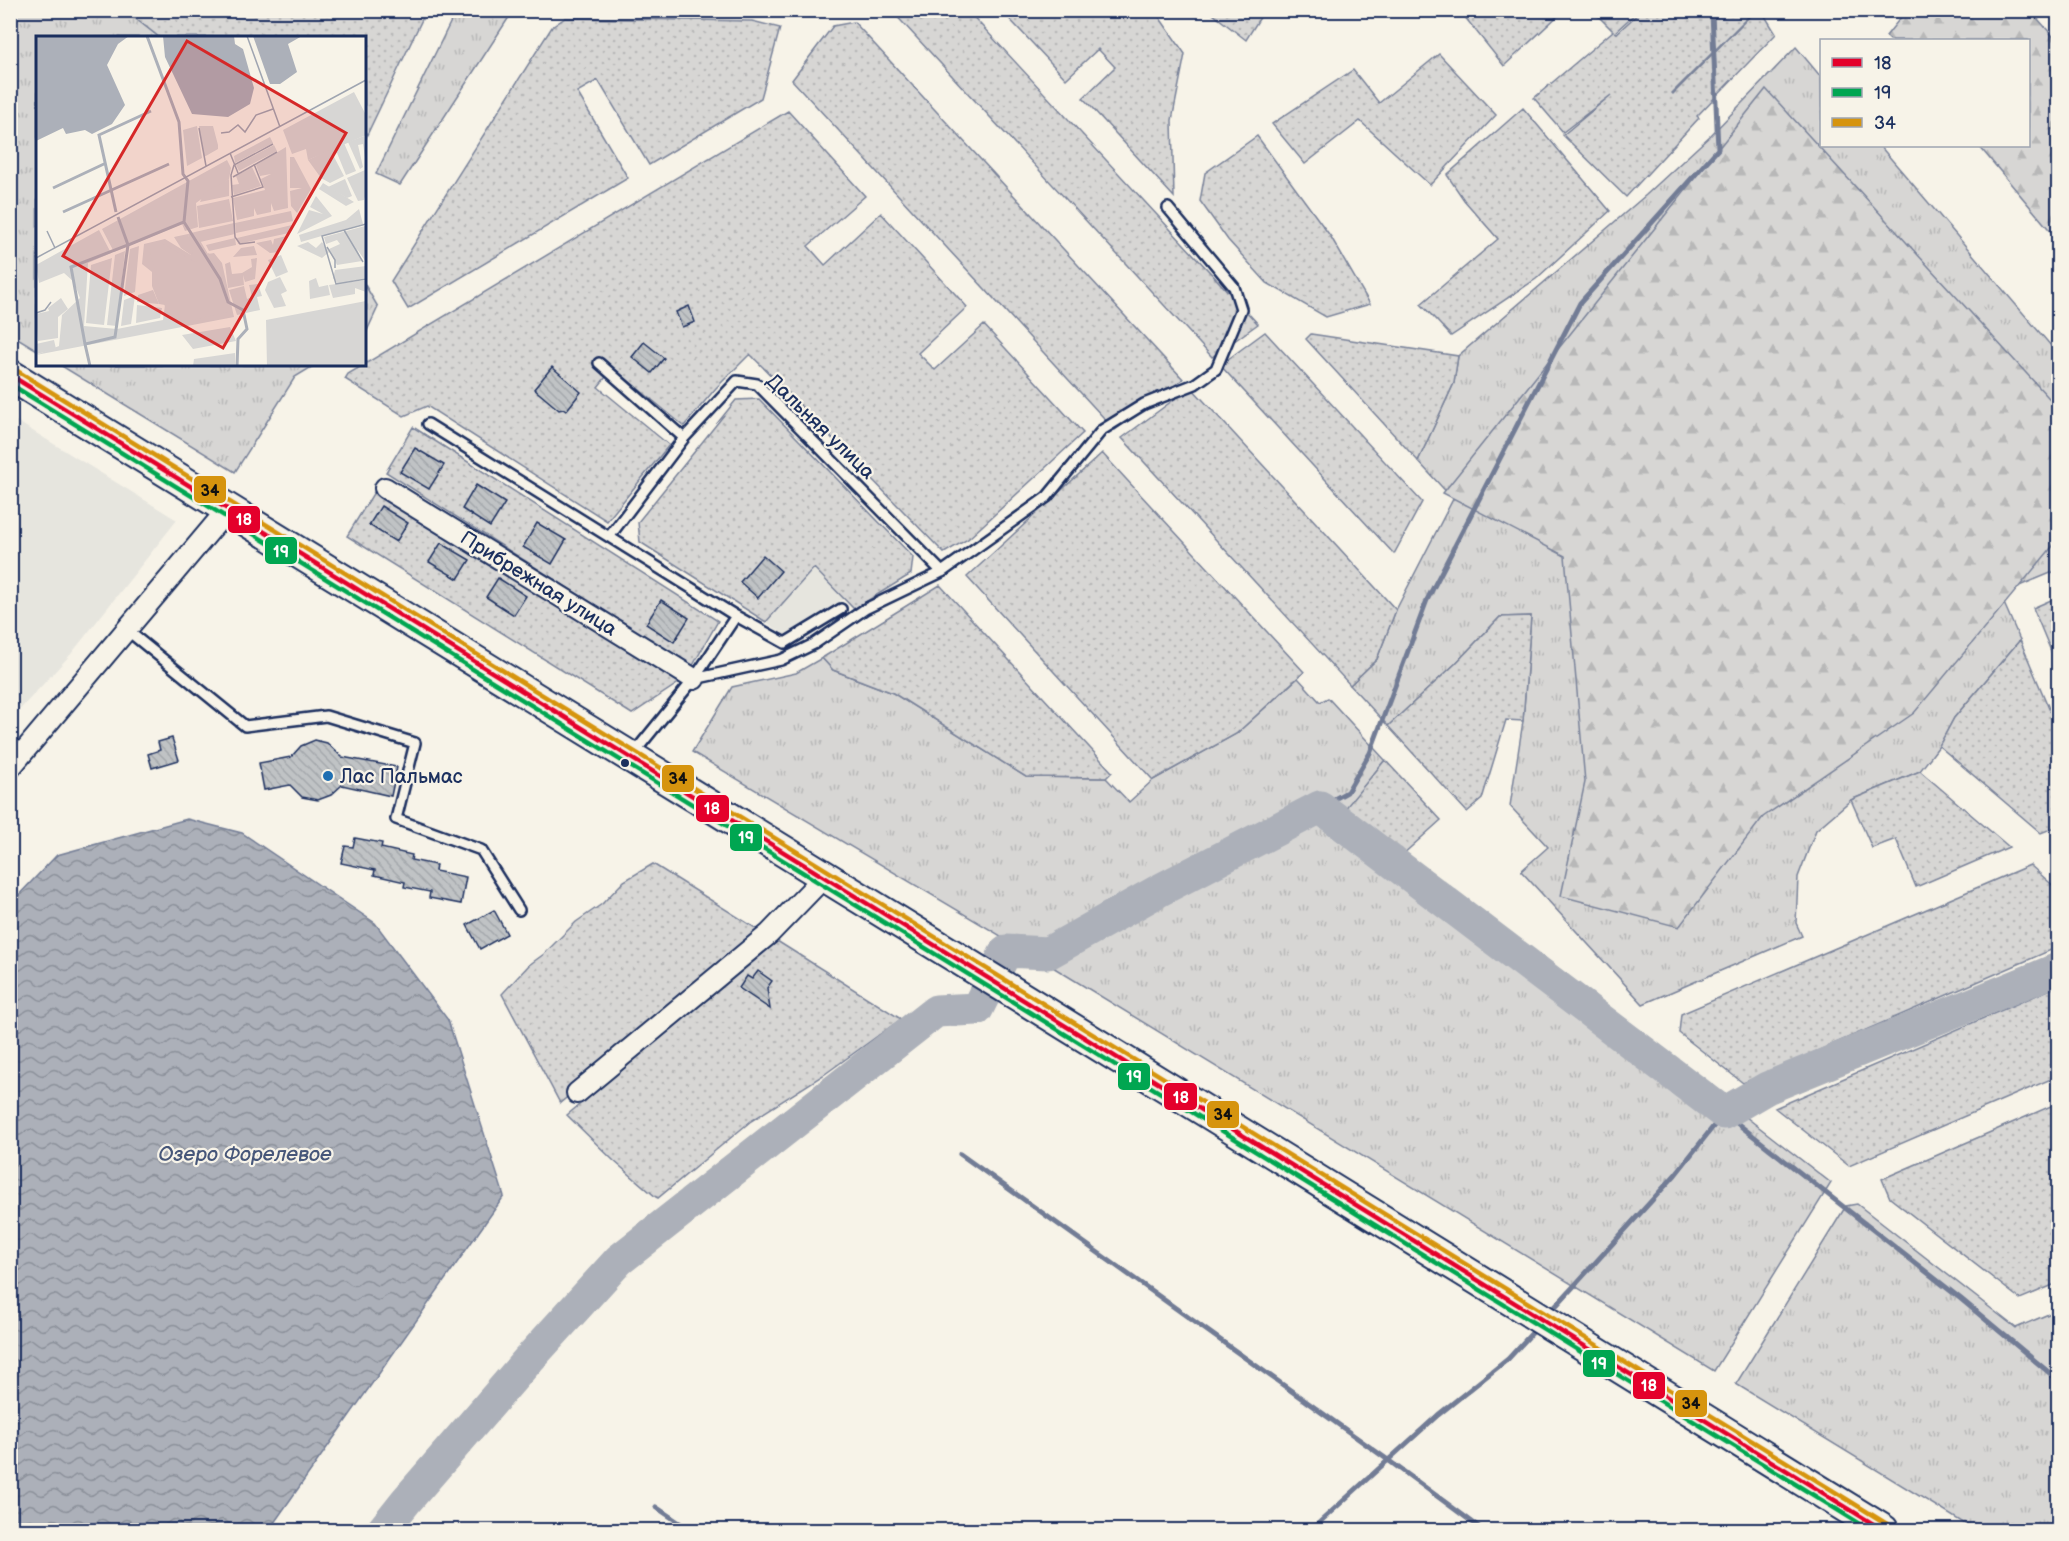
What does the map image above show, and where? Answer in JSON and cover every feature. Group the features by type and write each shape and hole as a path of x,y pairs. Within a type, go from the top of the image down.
{"main road":[{"path":"10,375 1883,1530"}],"street":[{"name":"Прибрежная улица","path":"385,488 694,679"},
{"path":"10,768 228,509"},
{"path":"577,1093 769,934 824,877"}],"lane":[{"path":"694,679 781,660 814,644 865,609 942,572 1047,497 1102,430 1144,404 1195,384 1216,369 1241,309 1234,287 1168,208"},
{"path":"599,363 684,438"},
{"name":"Дальняя улица","path":"609,537 684,438 737,381 757,384 942,572"},
{"path":"428,423 736,616 785,643 841,609"},
{"path":"630,758 694,679 736,616"},
{"path":"127,630 245,726 326,716 415,743 396,819 481,850 519,910"}],"shaded area":[{"path":"10,417 177,520 71,654 11,719"},
{"path":"814,568 844,599 785,635 766,622"}],"green space":[{"path":"1264,10 1246,40 1209,11"},
{"path":"10,11 126,11 158,36 36,36 36,349 11,334"},
{"path":"126,11 426,11 366,137 366,36 158,36"},
{"path":"456,11 513,11 400,185 376,174"},
{"path":"892,11 968,11 1258,324 1212,357"},
{"path":"1002,11 1155,11 1185,54 1172,120 1174,197 1083,98 1115,67 1098,49 1066,79"},
{"path":"1460,11 1563,11 1504,66"},
{"path":"1593,11 1638,11 1615,32 1617,33 1641,11 1754,11 1673,94 1755,11 1762,11 1776,34 1697,116 1699,118 1626,197 1563,135 1611,95 1563,132 1534,98 1613,31"},
{"path":"1906,11 2031,11 2058,42 2058,240 1980,147 2030,147 2030,39 1889,39 1886,36"},
{"path":"565,18 752,21 780,28 761,98 649,165 598,80 577,92 628,178 408,309 391,281 552,27"},
{"path":"854,22 1183,379 1115,430 792,80 833,26"},
{"path":"1796,47 1820,76 1820,147 1881,147 2058,354 2058,570 2000,594 2020,640 1954,718 1939,746 1920,771 1851,800 1816,830 1798,877 1796,923 1802,936 1643,1004 1521,871 1548,847 1510,806 1523,721 1531,616 1500,617 1455,664 1388,726 1350,685 1377,659 1396,610 1453,499 1418,461 1454,383 1458,356 1646,195 1711,135"},
{"path":"1439,54 1496,115 1430,185 1360,121 1305,164 1272,124 1353,70 1379,103"},
{"path":"1766,89 2058,408 2058,540 1914,713 1763,817 1679,927 1561,896 1585,782 1565,556 1443,493"},
{"path":"1523,108 1610,211 1536,279 1451,336 1421,304 1498,239 1464,200 1447,175"},
{"path":"788,111 865,196 808,246 825,265 881,213 967,307 918,353 935,370 984,325 1083,433 968,539 944,553 750,354 716,388 684,426 613,368 598,387 669,445 607,521 427,406 404,416 345,379 348,374 361,366 366,366 366,363"},
{"path":"1257,136 1331,237 1370,304 1326,317 1267,283 1228,240 1200,201 1205,173"},
{"path":"366,287 378,307 366,333"},
{"path":"1265,332 1422,502 1394,554 1220,365"},
{"path":"1311,334 1458,356 1454,383 1418,461 1306,339"},
{"path":"62,366 313,366 295,377 235,472"},
{"path":"1191,387 1396,610 1377,659 1350,685 1122,438"},
{"path":"759,399 913,557 911,574 854,609 814,568 766,622 640,542 638,522 736,400"},
{"path":"413,427 718,621 692,667 386,472"},
{"path":"1102,453 1304,672 1236,734 1153,780 967,577"},
{"path":"374,492 680,682 632,714 347,536"},
{"path":"940,585 1112,772 1106,778 1026,777 893,693 833,670 822,658"},
{"path":"2058,597 2058,668 2033,608"},
{"path":"1531,616 1523,721 1506,720 1482,799 1467,812 1388,726 1455,664 1500,617"},
{"path":"2020,640 2058,730 2058,826 2041,833 1939,746 1954,718"},
{"path":"822,658 833,670 893,693 1026,777 1106,778 1129,802 1153,780 1236,734 1298,678 1320,702 1328,698 1385,760 1344,811 1634,1030 1831,1183 1714,1371 1038,958 692,752 732,687 796,673"},
{"path":"1385,760 1441,820 1402,855 1343,811"},
{"path":"1920,771 2009,847 1916,887 1896,839 1872,848 1851,800"},
{"path":"653,864 765,934 560,1103 502,994 529,965 544,954 576,922 602,904 624,881"},
{"path":"2030,865 2058,890 2058,947 1743,1083 1679,1033 1681,1014"},
{"path":"777,941 901,1019 825,1074 751,1121 658,1198 614,1161 567,1115"},
{"path":"2058,986 2058,1076 1849,1166 1775,1108"},
{"path":"2058,1103 2058,1283 2020,1299 1890,1198 1882,1179"},
{"path":"1857,1204 2016,1328 2058,1310 2058,1530 1975,1530 1736,1384 1846,1206"}],"water":[{"name":"Озеро Форелевое","path":"187,819 242,833 375,923 448,1020 504,1196 269,1530 11,1530 11,903 57,855"}],"building":[{"path":"689,306 695,322 682,327 676,312"},
{"path":"644,342 664,358 652,373 632,357"},
{"path":"552,367 581,392 566,411 559,410 534,389"},
{"path":"415,448 444,465 429,489 400,472"},
{"path":"476,485 505,503 490,527 462,509"},
{"path":"381,506 408,523 396,542 369,525"},
{"path":"537,523 566,540 552,564 523,547"},
{"path":"441,543 470,560 458,579 429,562"},
{"path":"763,555 781,571 758,598 740,582"},
{"path":"498,578 526,596 514,615 486,597"},
{"path":"661,600 689,618 674,642 646,624"},
{"path":"172,738 179,760 152,768 148,754 160,750 158,742"},
{"name":"Лас Пальмас","path":"315,740 327,743 342,757 397,767 391,796 342,785 331,795 318,800 302,797 290,785 264,790 259,763 291,757 301,746"},
{"path":"355,838 382,843 381,848 412,855 411,860 436,865 435,871 466,877 461,904 429,898 430,892 404,887 405,882 374,875 375,870 341,863 345,846 353,847"},
{"path":"494,910 507,934 480,949 467,925"},
{"path":"758,971 772,981 767,988 770,1009 739,988 747,976 752,979"}],"waterway":[{"path":"1320,807 1347,792 1370,753 1427,600 1580,303 1718,149 1712,13 1714,10"},
{"path":"383,1530 529,1359 619,1260 936,1011 977,1009 1006,951 1048,953 1160,890 1320,807 1724,1113 1767,1088 2058,969"},
{"path":"1554,1308 1675,1175 1724,1113 1961,1299 2058,1380"},
{"path":"960,1154 1483,1530"},
{"path":"1311,1530 1438,1415 1508,1359 1532,1333"},
{"path":"656,1507 690,1530"}],"transit line":[{"name":"34","path":"14,369 1887,1524"},
{"name":"18","path":"10,375 1883,1530"},
{"name":"19","path":"10,384 1870,1530"}],"place":[{"name":"Лас Пальмас","path":"328,776"}]}
